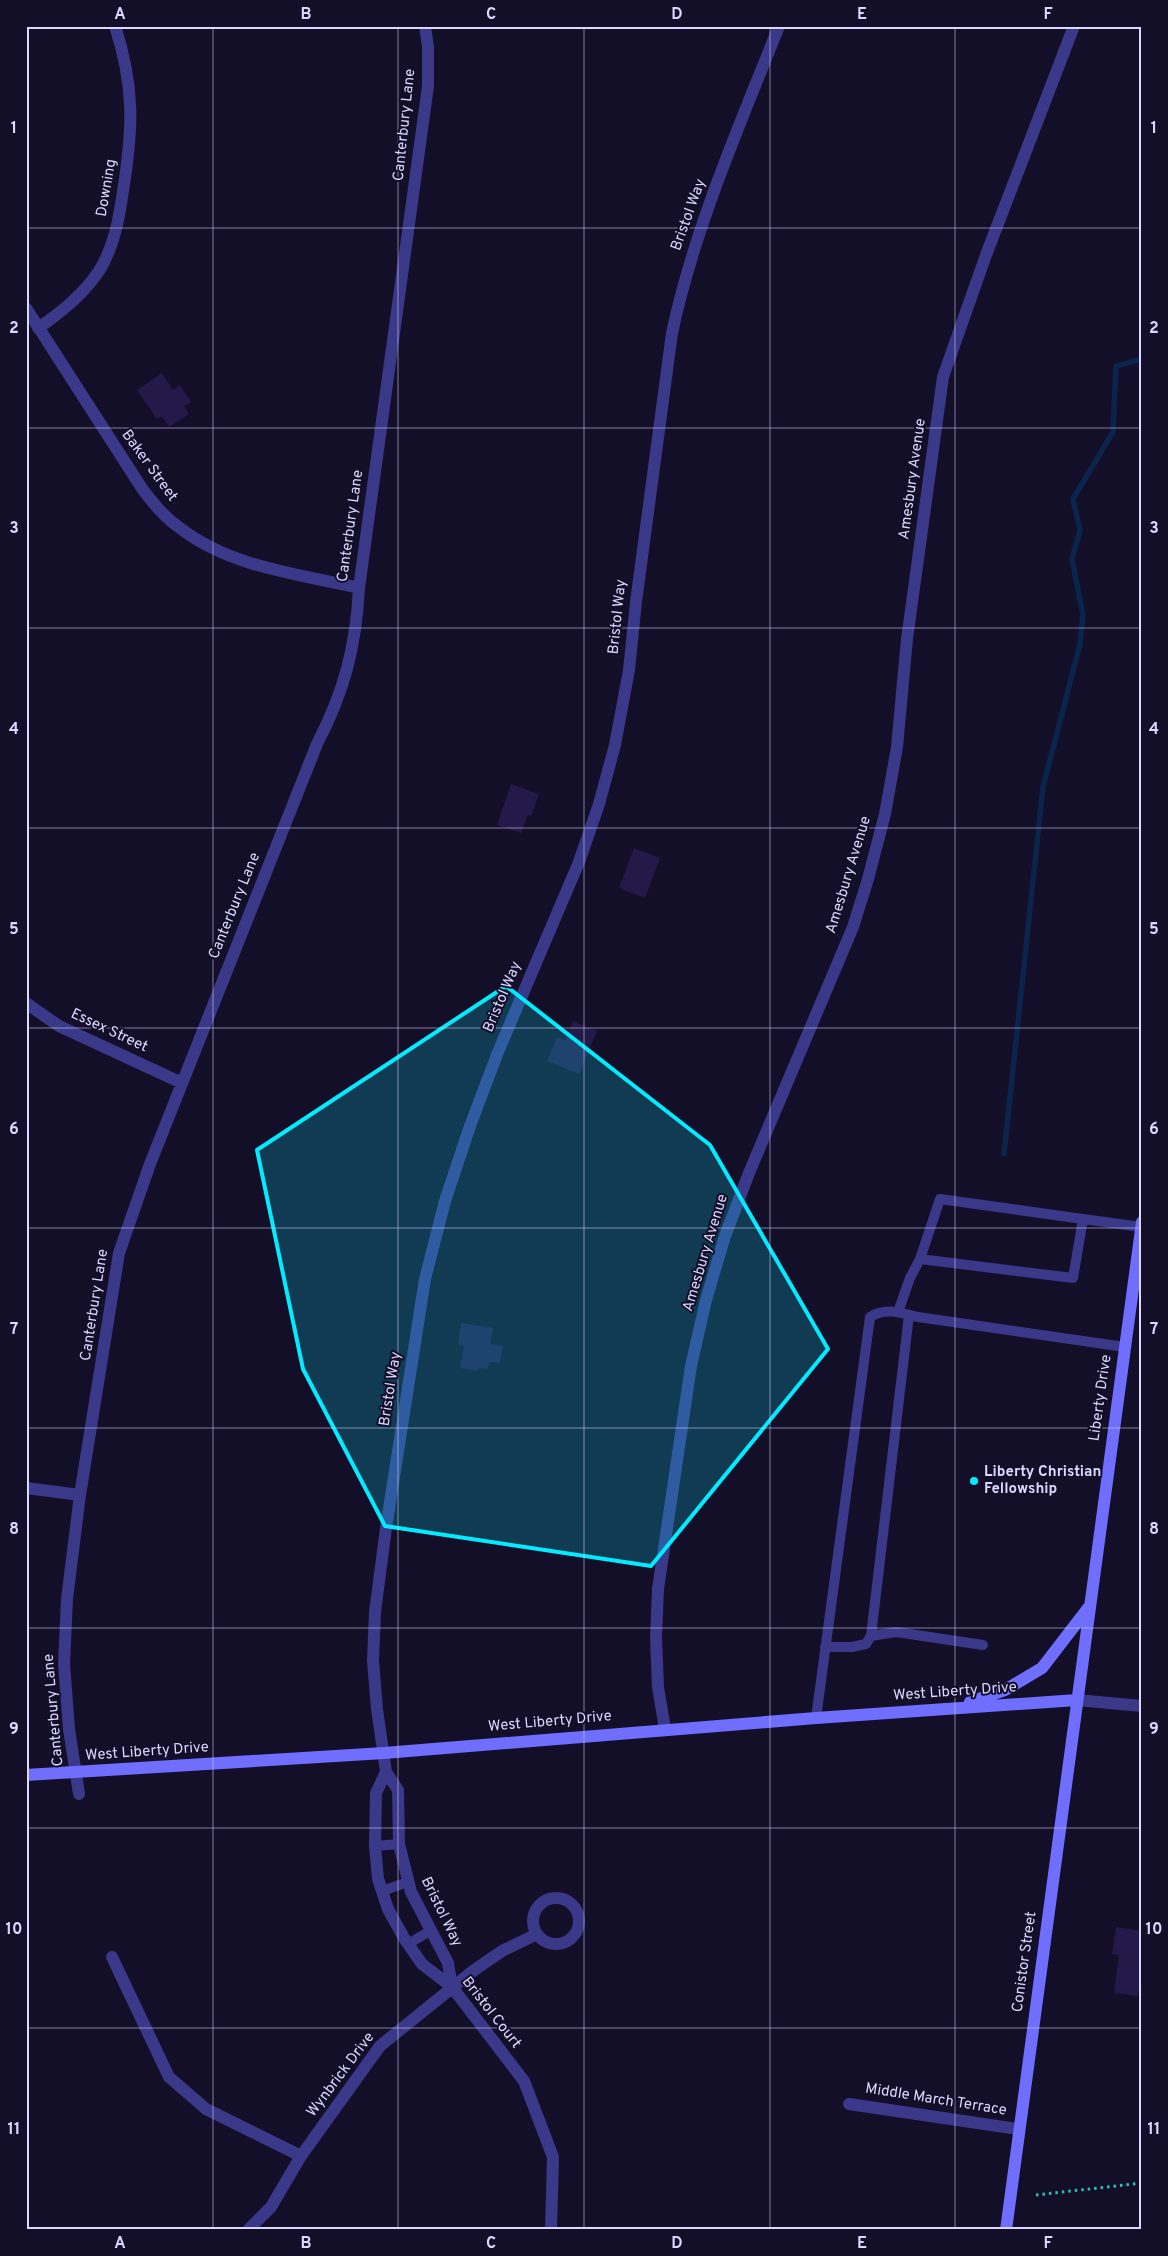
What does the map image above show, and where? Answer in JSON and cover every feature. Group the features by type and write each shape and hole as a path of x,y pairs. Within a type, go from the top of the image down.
{"main road":[{"name":"Liberty Drive","path":"1077,1700 1142,1222"},
{"name":"Liberty Drive","path":"955,1708 1004,1690 1042,1668 1089,1607"},
{"name":"West Liberty Drive","path":"26,1776 384,1753 665,1729 1077,1700"},
{"name":"Conistor Street","path":"1006,2230 1018,2129 1077,1700"}],"street":[{"name":"Downing","path":"38,328 62,312 82,292 99,270 112,245 119,218 131,142 132,112 123,52 115,26"},
{"name":"Canterbury Lane","path":"79,1794 69,1729 64,1664 67,1599 80,1495 119,1253 150,1164 182,1083 317,744 344,685 355,637 359,588 428,86 428,47 425,26"},
{"name":"Bristol Way","path":"452,1987 448,1963 430,1931 408,1882 399,1844 398,1790 386,1772 377,1709 374,1661 375,1612 386,1528 425,1279 445,1201 470,1126 498,1052 580,862 599,804 615,745 629,670 670,342 681,289 706,212 779,26"},
{"name":"Amesbury Avenue","path":"665,1729 658,1686 656,1648 658,1589 691,1366 706,1300 725,1236 749,1173 852,927 868,879 885,814 897,747 907,639 943,377 986,255 1074,26"},
{"name":"Baker Street","path":"26,308 143,490 159,510 179,528 224,554 249,563 359,588"},
{"name":"Essex Street","path":"26,1003 59,1026 182,1083"},
{"path":"26,1488 80,1495"},
{"path":"1077,1700 1142,1706"},
{"name":"Bristol Court","path":"386,1772 376,1793 375,1846 378,1878 388,1909 422,1964 452,1987 524,2081 553,2157 551,2230"},
{"name":"Wynbrick Drive","path":"248,2230 272,2207 301,2156 380,2046 452,1987 502,1952 537,1934"},
{"path":"112,1957 169,2077 206,2109 301,2156"},
{"name":"Middle March Terrace","path":"849,2104 1018,2129"}],"lane":[{"path":"898,1312 910,1278 920,1259 940,1199 1141,1227"},
{"path":"920,1259 1073,1278 1083,1219"},
{"path":"816,1718 870,1317 879,1311 898,1312 1125,1347"},
{"path":"825,1647 866,1644 871,1636 909,1315"},
{"path":"871,1636 896,1632 983,1646"},
{"path":"375,1846 399,1844"},
{"path":"382,1891 408,1882"},
{"path":"408,1944 430,1931"}],"path":[{"path":"1036,2195 1142,2183"}],"highlighted area":[{"path":"506,986 710,1145 828,1349 651,1566 385,1526 303,1369 257,1150"}],"building":[{"path":"162,373 173,390 180,385 191,402 184,406 189,414 169,427 162,416 157,419 137,390"},
{"path":"511,784 539,794 531,816 528,815 521,833 497,825"},
{"path":"634,848 660,858 645,898 619,888"},
{"path":"573,1021 597,1031 579,1074 547,1061 557,1037 565,1040"},
{"path":"461,1323 493,1328 490,1344 503,1346 500,1363 489,1362 488,1369 478,1368 477,1371 460,1368 464,1346 458,1345"},
{"path":"1116,1927 1142,1931 1139,1951 1142,1952 1142,1972 1138,1996 1114,1993 1119,1955 1112,1954"}],"waterway":[{"path":"1004,1154 1043,787 1080,644 1083,615 1072,559 1080,530 1073,499 1113,432 1116,366 1142,359"}],"place":[{"name":"Liberty Christian Fellowship","path":"974,1481"}]}
